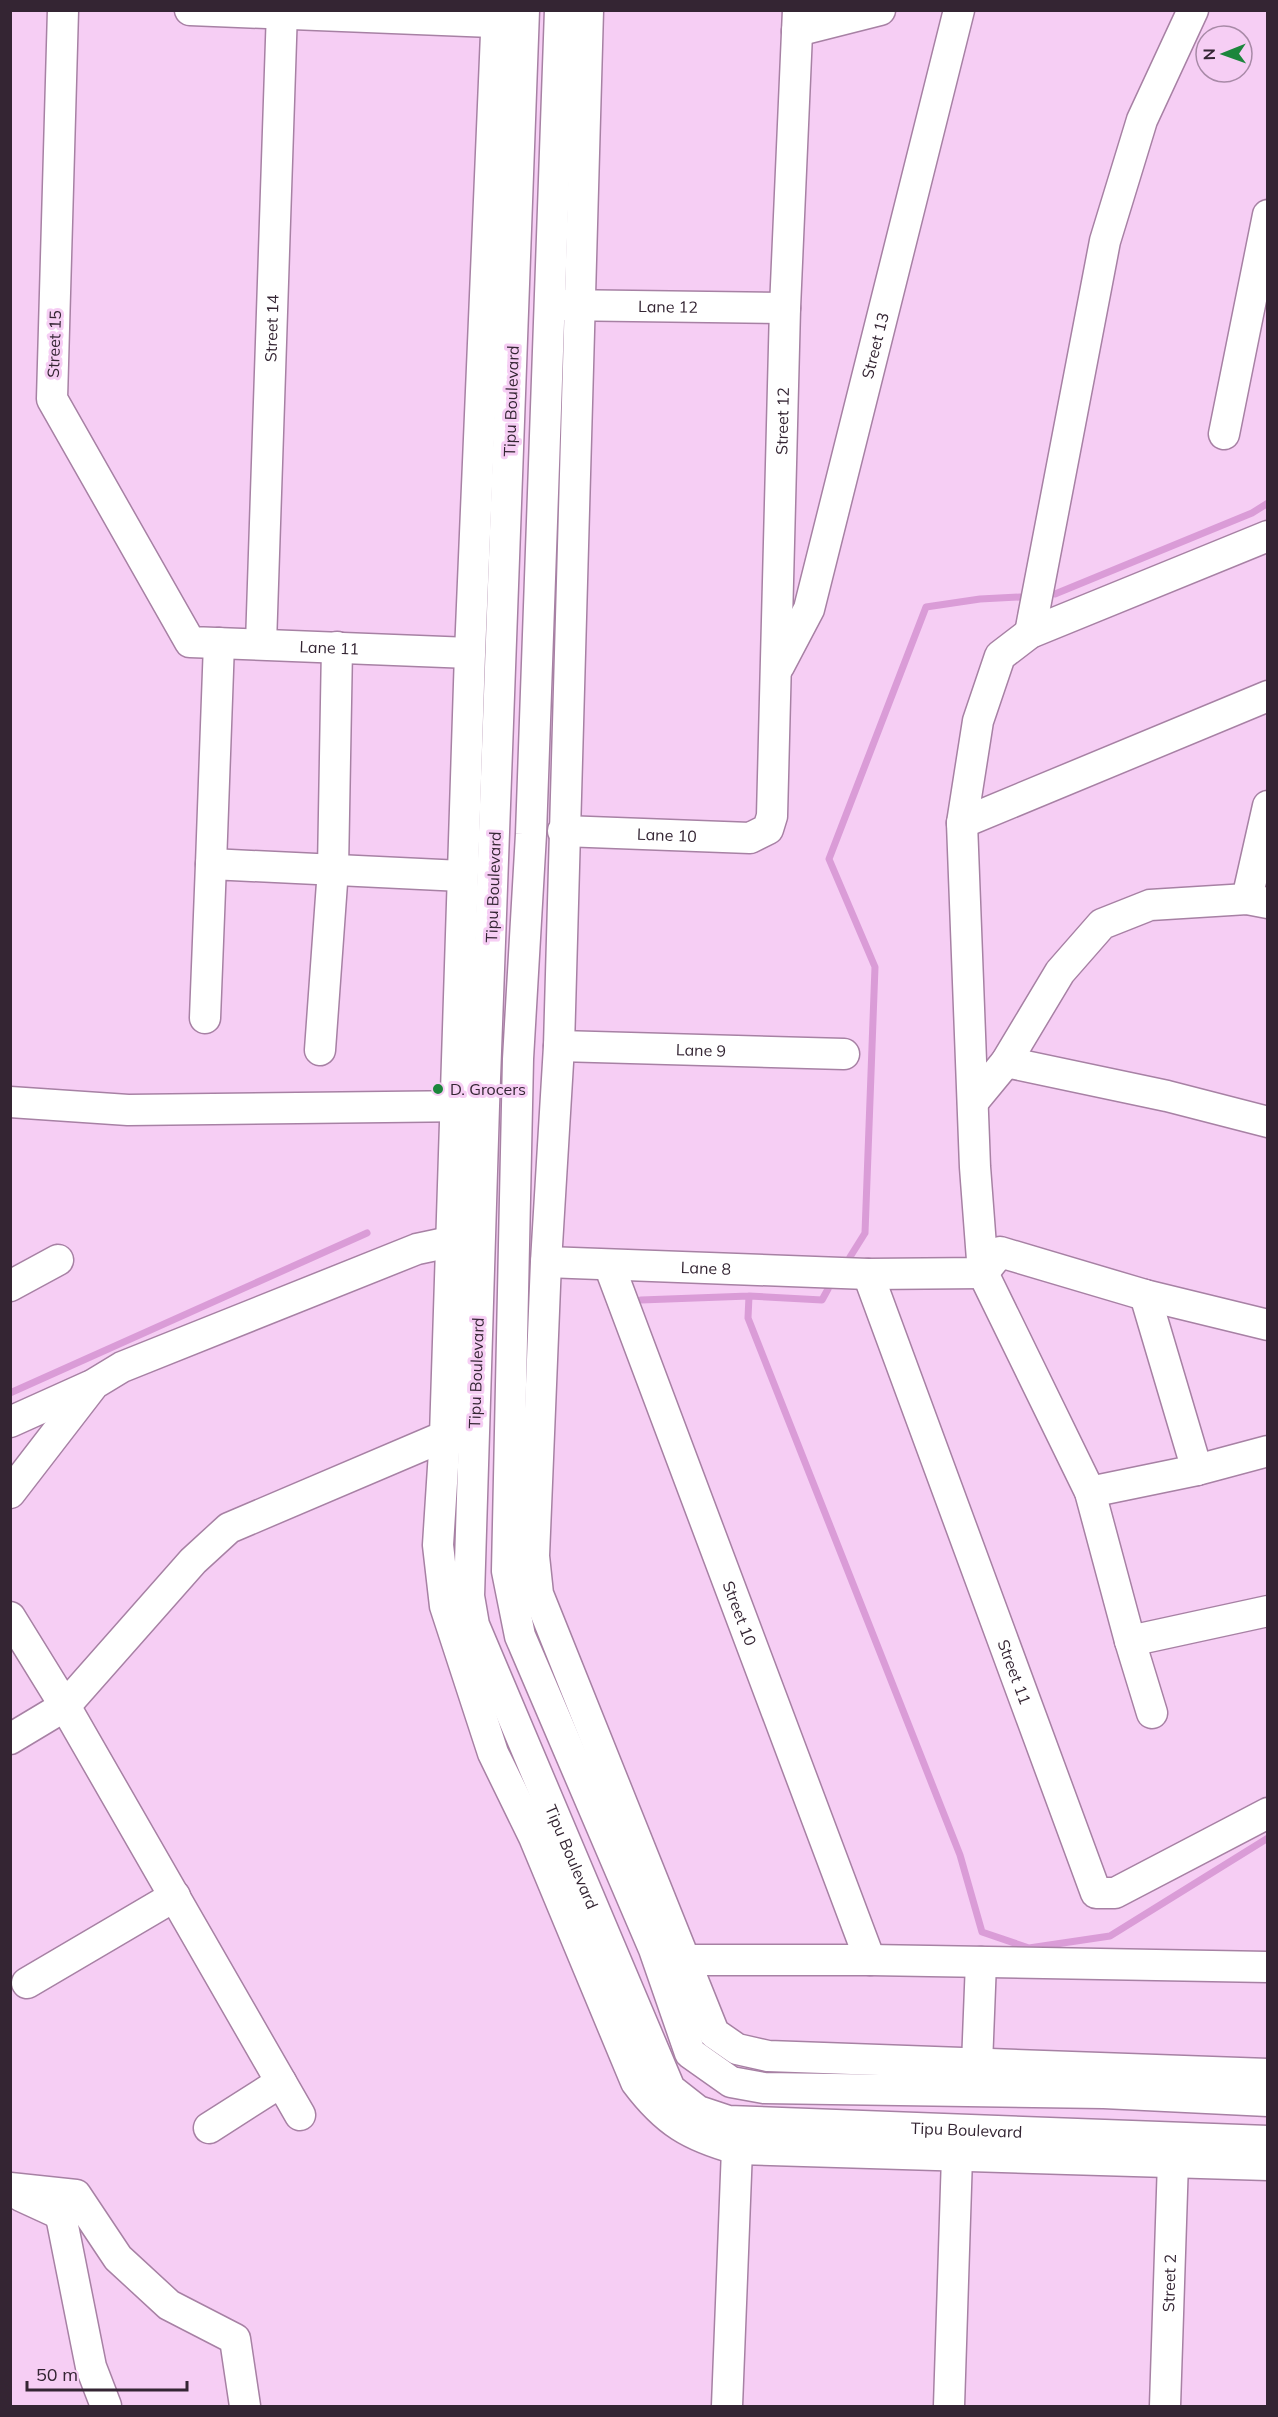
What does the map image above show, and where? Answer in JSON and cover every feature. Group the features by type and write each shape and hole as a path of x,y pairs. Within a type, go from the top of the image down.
{"street":[{"name":"Street 15","path":"63,10 52,399 204,643"},
{"path":"190,10 510,17 470,653 445,1436 438,1545 445,1606 493,1753 534,1837 636,2082 655,2107 685,2131 704,2140 737,2149 957,2156 1054,2146 1173,2161 1268,2165"},
{"name":"Tipu Boulevard","path":"560,10 531,834 518,1071 508,1477 507,1571 520,1636 654,1949 690,2053 731,2082 764,2088 1104,2093 1268,2101"},
{"path":"588,10 563,831 559,1046 546,1262 534,1556 538,1594 714,2033 737,2049 768,2056 1268,2074"},
{"path":"797,21 880,10"},
{"name":"Street 13","path":"775,674 809,609 959,10"},
{"path":"1030,633 1105,241 1142,120 1193,10"},
{"name":"Street 14","path":"261,644 282,12"},
{"name":"Tipu Boulevard","path":"510,17 504,594 484,1106 469,1596 474,1625 670,2089 698,2111 728,2121 1054,2146 1268,2141"},
{"name":"Street 12","path":"768,829 772,816 785,308 797,21"},
{"path":"1224,434 1268,215"},
{"name":"Lane 12","path":"549,305 785,308"},
{"path":"1152,1713 1090,1492 983,1273 973,1102 963,823 978,721 1000,656 1030,633 1268,536"},
{"path":"504,594 539,599"},
{"name":"Lane 11","path":"204,643 470,653"},
{"path":"204,643 211,864 206,1018"},
{"path":"320,1050 333,869 337,647"},
{"path":"963,823 1268,696"},
{"path":"973,1102 1006,1062 1060,972 1102,924 1150,905 1257,901 1268,806"},
{"name":"Lane 10","path":"563,831 750,838 768,829"},
{"path":"211,864 462,876"},
{"name":"Lane 9","path":"559,1046 844,1054"},
{"path":"1006,1062 1167,1096 1268,1122"},
{"path":"10,1102 128,1110 484,1106"},
{"path":"10,1422 94,1384 122,1367 417,1249 450,1242"},
{"path":"983,1273 1000,1252 1145,1295 1268,1325"},
{"path":"10,1286 58,1260"},
{"name":"Lane 8","path":"546,1262 868,1274 983,1273"},
{"name":"Street 10","path":"609,1265 870,1960"},
{"name":"Street 11","path":"868,1274 1096,1893 1115,1893 1268,1813"},
{"path":"1145,1295 1197,1470"},
{"path":"10,1493 94,1384"},
{"path":"10,1738 65,1706 193,1561 229,1528 445,1436"},
{"path":"1090,1492 1197,1470 1268,1451"},
{"path":"474,1472 537,1478"},
{"path":"1130,1641 1268,1611"},
{"path":"10,1617 65,1706 300,2115"},
{"path":"27,1983 175,1896"},
{"path":"686,1960 870,1960 1268,1967"},
{"path":"977,2064 981,1962"},
{"path":"209,2128 281,2082"},
{"path":"727,2406 737,2149"},
{"path":"949,2406 957,2156"},
{"name":"Street 2","path":"1165,2406 1173,2161"},
{"path":"10,2189 58,2213 62,2221 91,2367 106,2406"},
{"path":"10,2189 75,2195 118,2258 169,2305 235,2339 245,2406"}],"waterway":[{"path":"1055,594 1252,513 1268,503"},
{"path":"850,1257 865,1233 875,967 829,859 926,607 980,599 1020,597"},
{"path":"10,1393 367,1233"},
{"path":"641,1300 749,1296 822,1300 828,1289"},
{"path":"749,1296 748,1318 960,1855 982,1932 1029,1948 1110,1936 1268,1838"},
{"path":"546,1654 564,1700"}],"place":[{"name":"D. Grocers","path":"438,1089"}]}
